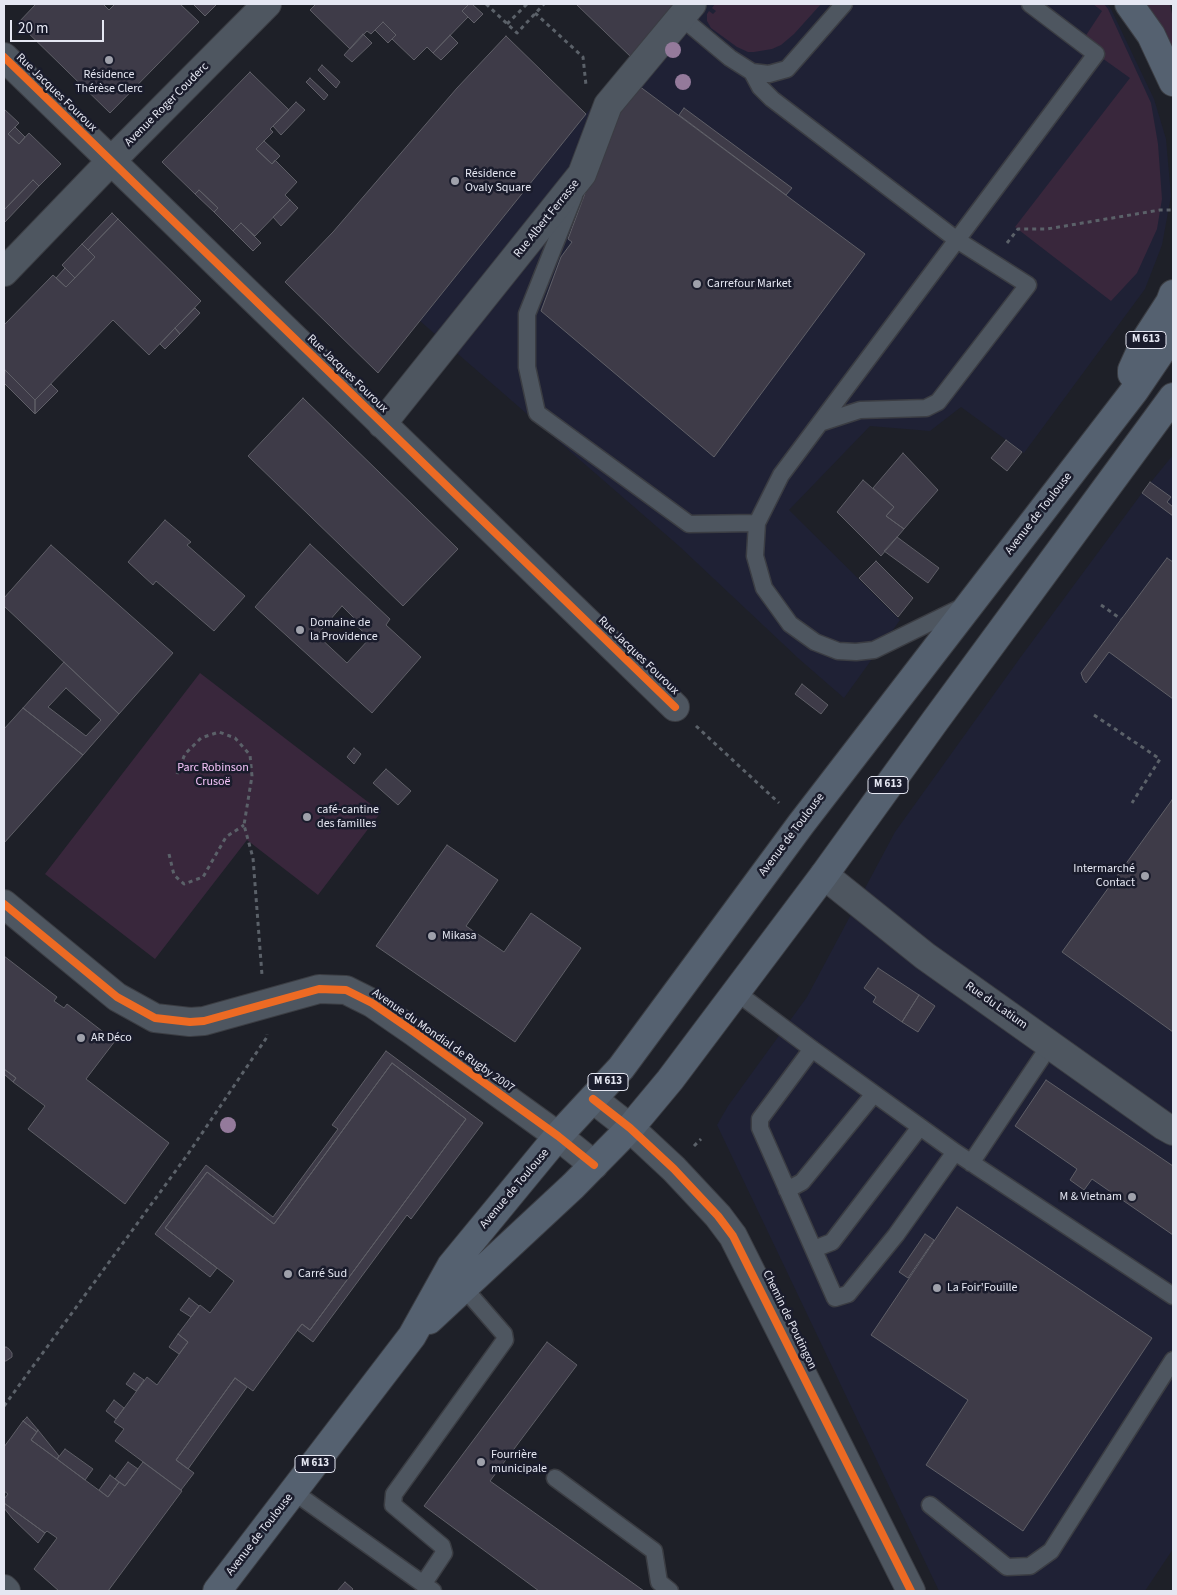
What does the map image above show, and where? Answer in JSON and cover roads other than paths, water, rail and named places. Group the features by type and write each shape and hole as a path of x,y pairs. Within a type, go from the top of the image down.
{"main road":[{"path":"1129,4 1151,35 1173,82"},
{"name":"M 613","path":"1135,390 1132,370 1146,339 1170,302 1173,294"},
{"name":"Avenue de Toulouse","path":"217,1591 412,1336 451,1266 558,1136 627,1059 800,824 1135,390 1173,334"},
{"name":"Avenue de Toulouse","path":"412,1336 594,1165 630,1128 670,1080 824,875 934,721 1173,397"}],"street":[{"name":"Avenue Roger Couderc","path":"4,272 267,4"},
{"name":"Rue Albert Ferrasse","path":"382,424 582,174 608,105 687,10"},
{"name":"Rue Jacques Fouroux","path":"4,57 110,162 675,707"},
{"name":"Rue du Latium","path":"824,875 926,956 1173,1131"},
{"name":"Avenue du Mondial de Rugby 2007","path":"4,904 118,996 155,1018 190,1022 204,1020 319,989 346,990 372,1003 558,1136 594,1165"},
{"name":"Chemin de Poutingon","path":"593,1099 630,1128 689,1184 733,1236 910,1591"}],"lane":[{"path":"687,10 730,58 752,72 769,74 787,69 844,4"},
{"path":"970,604 874,650 838,651 815,642 790,624 764,588 755,556 757,523 781,475 1096,54 1030,4"},
{"path":"752,72 760,87 772,99 957,240 1028,285 938,402 926,408 860,410 820,424"},
{"path":"582,174 527,314 527,367 537,412 689,524 757,523"},
{"path":"736,992 955,1152 1173,1296"},
{"path":"971,1163 1050,1045"},
{"path":"812,1049 760,1119 760,1128 835,1298 848,1294 896,1235 955,1152"},
{"path":"787,1190 802,1182 874,1094"},
{"path":"814,1249 832,1242 920,1127"},
{"path":"429,1589 426,1580 444,1553 442,1546 393,1505 394,1494 505,1340 504,1334 464,1288"},
{"path":"930,1505 1008,1567 1030,1566 1051,1551 1173,1360"},
{"path":"555,1478 654,1551 658,1582 670,1591"},
{"path":"294,1492 429,1589"}],"place":[{"name":"Résidence Thérèse Clerc","path":"109,60"},
{"name":"Résidence Ovaly Square","path":"455,181"},
{"name":"Carrefour Market","path":"697,284"},
{"name":"Domaine de la Providence","path":"300,630"},
{"name":"café-cantine des familles","path":"307,817"},
{"name":"Intermarché Contact","path":"1145,876"},
{"name":"Mikasa","path":"432,936"},
{"name":"AR Déco","path":"81,1038"},
{"name":"M & Vietnam","path":"1132,1197"},
{"name":"Carré Sud","path":"288,1274"},
{"name":"La Foir'Fouille","path":"937,1288"},
{"name":"Fourrière municipale","path":"481,1462"}],"park label":[{"name":"Parc Robinson Crusoë","path":"213,775"}]}
